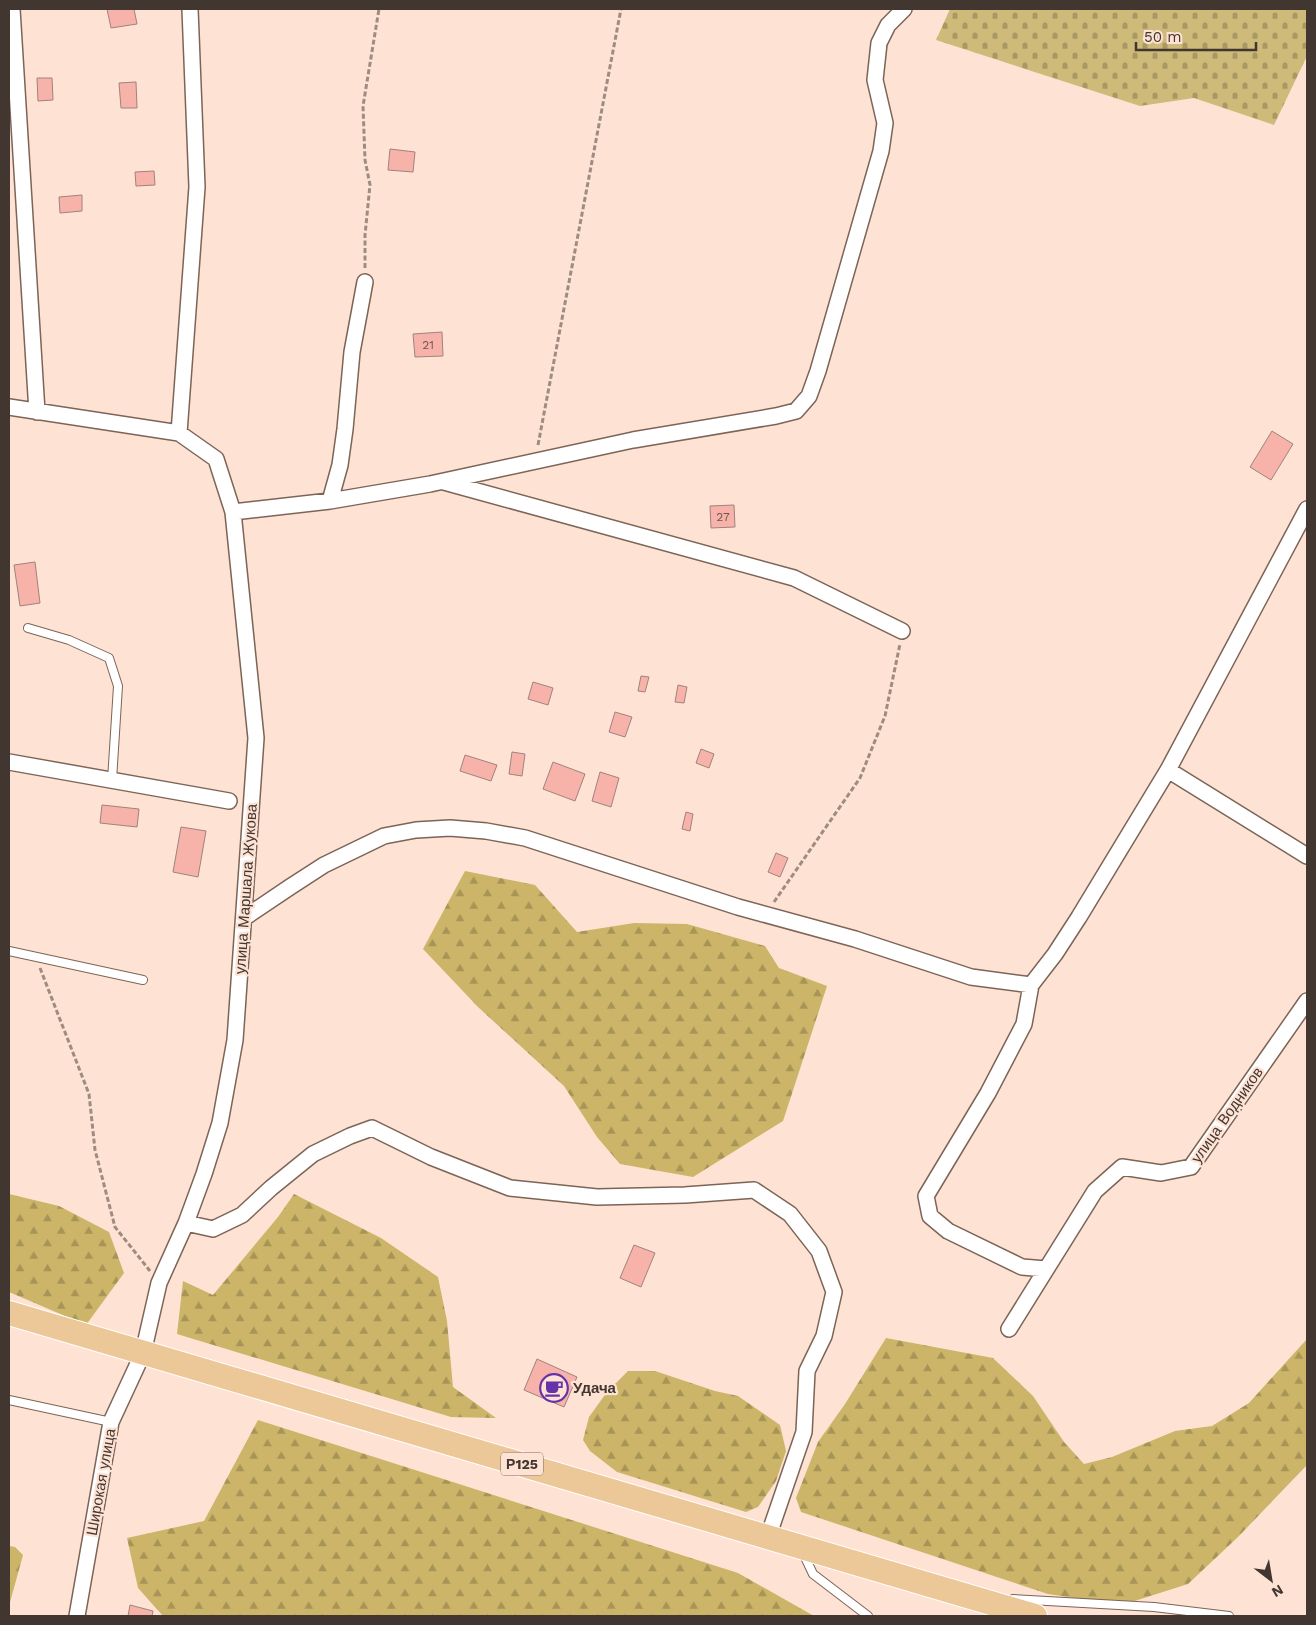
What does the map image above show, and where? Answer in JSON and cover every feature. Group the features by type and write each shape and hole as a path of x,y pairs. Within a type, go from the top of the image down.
{"main road":[{"name":"Р125","path":"9,1313 1035,1616"}],"street":[{"path":"12,9 37,412"},
{"path":"9,407 179,433 197,187 190,9"},
{"path":"233,512 330,500 440,481 633,440 796,411 809,396 818,371 872,187 881,151 885,124 875,80 877,55 879,44 888,25 904,9"},
{"path":"330,500 340,465 352,352 365,282"},
{"name":"улица Маршала Жукова","path":"143,1353 159,1283 186,1222 220,1123 235,1040 256,738 233,512 216,459 179,433"},
{"path":"440,481 794,578 902,631"},
{"path":"1046,1269 1022,1267 948,1231 930,1216 926,1196 988,1093 1024,1024 1031,985 1079,918 1168,770 1307,509"},
{"path":"9,762 229,801"},
{"path":"1168,770 1307,856"},
{"path":"244,918 324,865 384,836 416,830 450,828 486,831 525,838 765,914 855,939 971,977 1031,985"},
{"name":"улица Водников","path":"1009,1329 1095,1191 1122,1167 1161,1173 1191,1167 1307,1001"},
{"path":"186,1222 213,1228 242,1215 271,1188 313,1154 350,1136 372,1128 431,1157 510,1188 597,1197 685,1195 754,1190 790,1214 819,1251 834,1292 824,1336 807,1371 804,1432 768,1537"},
{"name":"Широкая улица","path":"77,1616 111,1422 143,1353"}],"lane":[{"path":"28,628 69,640 109,658 118,686 112,780"},
{"path":"9,951 143,980"},
{"path":"9,1400 111,1422"},
{"path":"800,1547 813,1574 868,1616"},
{"path":"969,1597 1003,1616"},
{"path":"969,1597 1154,1607 1229,1616"}],"path":[{"path":"365,282 365,235 370,185 365,160 363,106 379,9"},
{"path":"535,460 620,9"},
{"path":"765,914 805,860 860,778 885,716 902,631"},
{"path":"36,957 89,1094 95,1150 115,1227 159,1283"}],"green space":[{"path":"950,9 1307,9 1307,56 1274,125 1194,98 1140,106 936,40"},
{"path":"465,871 535,885 577,932 634,923 687,924 765,946 779,968 827,986 783,1121 693,1177 620,1164 597,1137 564,1086 478,1007 423,949"},
{"path":"9,1194 59,1206 109,1232 124,1273 86,1325 9,1292"},
{"path":"294,1194 381,1238 438,1277 447,1321 453,1387 496,1418 451,1417 177,1334 183,1281 213,1295 278,1217"},
{"path":"886,1338 993,1358 1033,1396 1064,1442 1084,1464 1112,1457 1175,1431 1212,1426 1249,1403 1307,1339 1307,1465 1238,1537 1188,1584 1122,1605 1048,1594 801,1512 796,1498 818,1442 845,1404"},
{"path":"628,1371 655,1371 715,1391 738,1396 780,1425 786,1451 776,1481 758,1507 746,1512 617,1472 590,1451 583,1440 589,1417 607,1392"},
{"path":"258,1420 738,1573 814,1616 163,1616 138,1588 127,1538 204,1521"},
{"path":"9,1546 15,1547 23,1555 9,1606"}],"building":[{"path":"107,9 134,9 137,24 111,28"},
{"path":"37,78 52,78 53,100 38,101"},
{"path":"136,82 137,108 121,108 119,83"},
{"path":"390,149 415,152 413,172 388,170"},
{"path":"154,171 155,185 136,186 135,172"},
{"path":"82,195 82,211 60,213 59,197"},
{"path":"442,332 443,356 415,357 413,334"},
{"path":"1272,431 1293,444 1271,480 1250,467"},
{"path":"734,505 735,527 711,528 710,506"},
{"path":"35,562 40,603 20,606 14,565"},
{"path":"641,676 649,677 645,692 638,691"},
{"path":"533,682 553,688 548,705 528,699"},
{"path":"678,685 687,687 684,703 675,702"},
{"path":"615,712 632,717 625,737 609,732"},
{"path":"701,749 714,754 709,768 696,763"},
{"path":"512,752 525,754 522,776 509,774"},
{"path":"465,755 497,765 491,781 460,771"},
{"path":"553,762 585,774 575,801 543,789"},
{"path":"600,772 619,778 611,807 592,801"},
{"path":"102,805 139,809 137,827 100,823"},
{"path":"686,812 693,814 690,831 682,829"},
{"path":"181,827 206,831 198,877 173,872"},
{"path":"776,853 788,858 780,877 768,872"},
{"path":"634,1245 655,1253 641,1287 620,1278"},
{"path":"537,1359 577,1377 564,1407 524,1390"},
{"path":"130,1605 153,1611 152,1616 128,1616"}],"place":[{"name":"Удача","path":"554,1388"}]}
